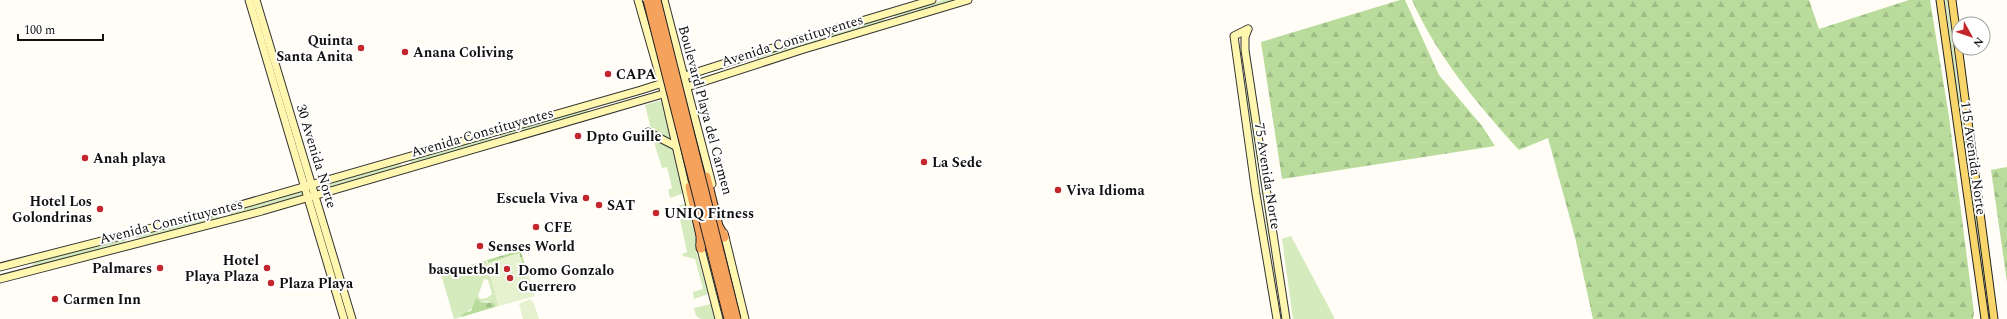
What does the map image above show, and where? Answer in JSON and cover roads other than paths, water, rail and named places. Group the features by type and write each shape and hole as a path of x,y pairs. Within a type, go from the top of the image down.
{"highway":[{"path":"648,0 729,319"},
{"path":"656,0 736,319"},
{"path":"671,58 682,82 718,226 724,237"},
{"path":"666,68 665,81 690,187 701,248"}],"main road":[{"name":"30 Avenida Norte","path":"250,0 309,185"},
{"name":"30 Avenida Norte","path":"256,0 309,185 344,319"},
{"path":"638,0 662,84 719,319"},
{"name":"Boulevard Playa del Carmen","path":"664,0 745,319"},
{"name":"Avenida Constituyentes","path":"0,267 222,210 662,84 801,39 932,0"},
{"name":"Avenida Constituyentes","path":"0,279 132,243 226,221 664,93 800,50 968,0"},
{"name":"115 Avenida Norte","path":"1940,0 1985,319"},
{"name":"115 Avenida Norte","path":"1952,0 1966,116 1994,319"},
{"path":"649,38 662,38 668,32 670,26"},
{"name":"75 Avenida Norte","path":"1277,319 1256,194 1234,36 1248,29 1245,37 1245,50 1286,319"},
{"path":"1956,118 1966,116"},
{"path":"673,131 674,127 680,121 687,118 695,120"},
{"path":"648,132 677,147"},
{"name":"30 Avenida Norte","path":"312,196 352,319"}],"place":[{"name":"Quinta Santa Anita","path":"361,48"},
{"name":"Anana Coliving","path":"405,52"},
{"name":"CAPA","path":"608,74"},
{"name":"Dpto Guille","path":"578,136"},
{"name":"Anah playa","path":"85,158"},
{"name":"La Sede","path":"924,162"},
{"name":"Viva Idioma","path":"1058,190"},
{"name":"Escuela Viva","path":"586,198"},
{"name":"SAT","path":"599,205"},
{"name":"Hotel Los Golondrinas","path":"100,209"},
{"name":"UNIQ Fitness","path":"656,213"},
{"name":"CFE","path":"536,227"},
{"name":"Senses World","path":"480,246"},
{"name":"Palmares","path":"160,268"},
{"name":"Hotel Playa Plaza","path":"267,268"},
{"name":"basquetbol","path":"507,269"},
{"name":"Domo Gonzalo Guerrero","path":"510,278"},
{"name":"Plaza Playa","path":"271,283"},
{"name":"Carmen Inn","path":"55,299"}]}
